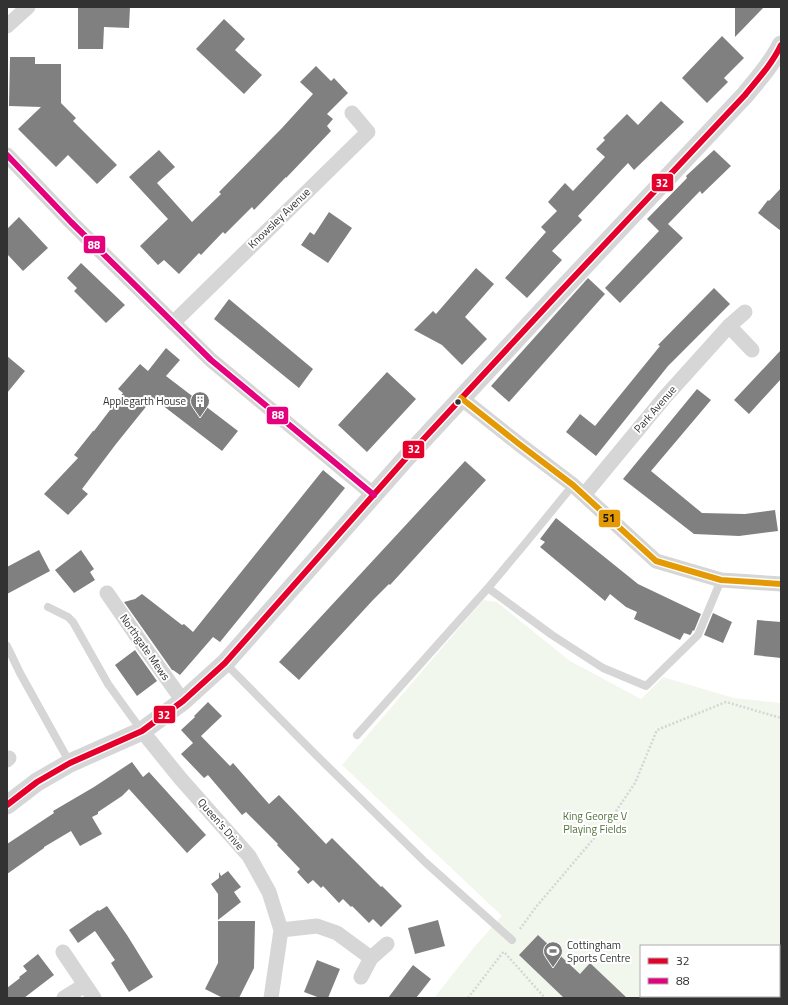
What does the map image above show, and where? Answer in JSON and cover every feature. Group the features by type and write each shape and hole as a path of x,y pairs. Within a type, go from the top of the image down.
{"street":[{"path":"7,26 28,7"},
{"path":"7,805 37,782 70,763 142,731 183,701 225,663 461,398 745,95 768,68 781,45"},
{"name":"Knowsley Avenue","path":"173,323 368,132 352,113"},
{"path":"7,155 71,222 211,360 374,495"},
{"name":"Park Avenue","path":"584,495 665,397 729,326 745,312"},
{"path":"729,326 752,350"},
{"path":"461,398 573,485 656,561 720,580 781,584"},
{"name":"Northgate Mews","path":"107,593 183,701"},
{"name":"Queen's Drive","path":"142,731 180,778 249,856 269,892 281,930 271,998"},
{"path":"281,930 317,926 337,933 371,958"},
{"path":"361,977 371,958 387,944"},
{"path":"64,952 94,998"},
{"path":"64,998 85,985"}],"lane":[{"path":"357,735 488,588 573,485"},
{"path":"488,588 552,635 603,668 646,686 698,635 720,580"},
{"path":"48,607 68,617 73,622 108,684 142,731"},
{"path":"7,646 20,673 70,763"},
{"path":"225,663 425,862 512,940"}],"path":[{"path":"468,998 536,907 612,817 635,782 657,730 726,702 781,718"},
{"path":"504,951 545,998"}],"green space":[{"name":"King George V Playing Fields","path":"483,600 497,602 570,661 641,699 663,677 734,698 781,703 781,998 434,998 475,946 502,916 342,765"}],"building":[{"path":"78,7 130,7 129,28 104,27 103,49 78,49"},
{"path":"735,7 764,7 735,37"},
{"path":"224,19 245,39 235,50 262,75 244,94 196,49"},
{"path":"722,36 744,58 724,78 728,82 707,103 682,78"},
{"path":"10,57 35,57 35,64 61,64 61,103 76,118 73,121 117,165 97,184 68,155 56,167 18,129 41,107 9,106"},
{"path":"316,66 331,81 334,78 348,93 327,114 333,119 327,126 331,131 254,210 252,207 225,234 223,232 201,255 199,253 179,274 164,260 158,265 140,246 168,219 129,177 159,150 175,167 157,183 192,222 221,194 219,192 313,94 300,82"},
{"path":"661,101 684,122 634,170 628,163 578,216 582,220 552,251 562,260 527,298 505,278 546,232 541,227 557,211 548,202 565,183 573,191 605,157 596,149 605,140 603,138 627,114 638,125"},
{"path":"714,150 731,166 702,194 700,191 668,224 683,238 620,303 605,288 659,231 647,219 687,178 686,176"},
{"path":"781,188 781,231 758,213 768,200 769,201"},
{"path":"329,212 352,228 328,263 301,245 310,232 314,235"},
{"path":"19,217 48,248 23,271 7,254 7,229"},
{"path":"81,263 125,305 106,323 74,291 77,288 67,278"},
{"path":"476,268 494,284 465,317 487,339 462,365 442,345 414,330 433,311 436,314"},
{"path":"588,278 605,294 509,402 491,386"},
{"path":"714,288 730,304 668,366 596,456 566,432 580,414 595,426 660,346 658,345"},
{"path":"229,299 313,369 299,388 214,319"},
{"path":"166,348 180,360 166,376 238,431 222,451 153,398 82,489 88,494 68,515 44,494 78,458 74,455 123,393 118,389 140,364 148,371"},
{"path":"781,350 781,379 749,414 734,400"},
{"path":"7,356 25,371 7,393"},
{"path":"387,372 416,399 367,452 338,425"},
{"path":"697,389 711,400 651,471 702,513 745,514 775,510 778,531 739,536 694,534 623,479"},
{"path":"465,461 486,480 390,585 389,584 373,600 299,680 279,662"},
{"path":"323,470 345,488 220,642 213,637 180,675 172,670 124,602 135,599 142,594 193,632"},
{"path":"556,518 638,584 701,614 694,631 693,630 690,635 684,633 680,640 634,619 637,612 626,607 610,594 605,601 540,547 545,542 540,539"},
{"path":"39,550 50,571 7,594 7,567"},
{"path":"81,550 94,569 90,572 95,580 74,593 55,570"},
{"path":"713,613 732,622 723,643 704,635"},
{"path":"757,620 781,622 781,658 754,655"},
{"path":"135,650 157,681 137,696 115,665"},
{"path":"208,702 222,716 201,736 230,766 233,763 269,804 279,795 326,844 332,838 402,906 381,927 373,919 369,923 343,899 339,903 323,886 321,888 313,880 308,884 297,872 300,869 277,845 278,844 246,812 242,815 208,775 204,778 181,754 193,743 181,730"},
{"path":"132,762 143,777 149,772 206,835 187,853 129,789 122,796 92,817 102,834 80,846 71,831 44,847 7,874 7,844 54,813 53,811 94,787"},
{"path":"228,871 241,887 234,892 241,902 218,920 218,894 211,884 219,878 219,872 221,876"},
{"path":"107,906 153,977 129,992 111,963 115,960 95,931 78,943 69,930 98,910 99,911"},
{"path":"438,920 445,946 415,954 408,928"},
{"path":"218,921 255,921 254,968 239,998 223,998 205,989 218,963"},
{"name":"Cottingham Sports Centre","path":"538,935 580,974 590,963 627,998 564,998 519,955"},
{"path":"38,954 54,975 24,998 7,998 7,988 27,971 23,966"},
{"path":"317,960 340,969 328,998 320,998 304,992"},
{"path":"413,965 431,979 416,998 388,998"}],"transit line":[{"name":"32","path":"7,805 37,782 70,763 142,731 183,701 225,663 407,457 745,95 769,65 781,45"},
{"name":"88","path":"7,155 71,222 211,360 374,495"},
{"name":"51","path":"461,398 573,485 656,561 721,580 781,584"}],"place":[{"name":"Applegarth House","path":"200,418"},
{"name":"Cottingham Sports Centre","path":"553,968"}]}
